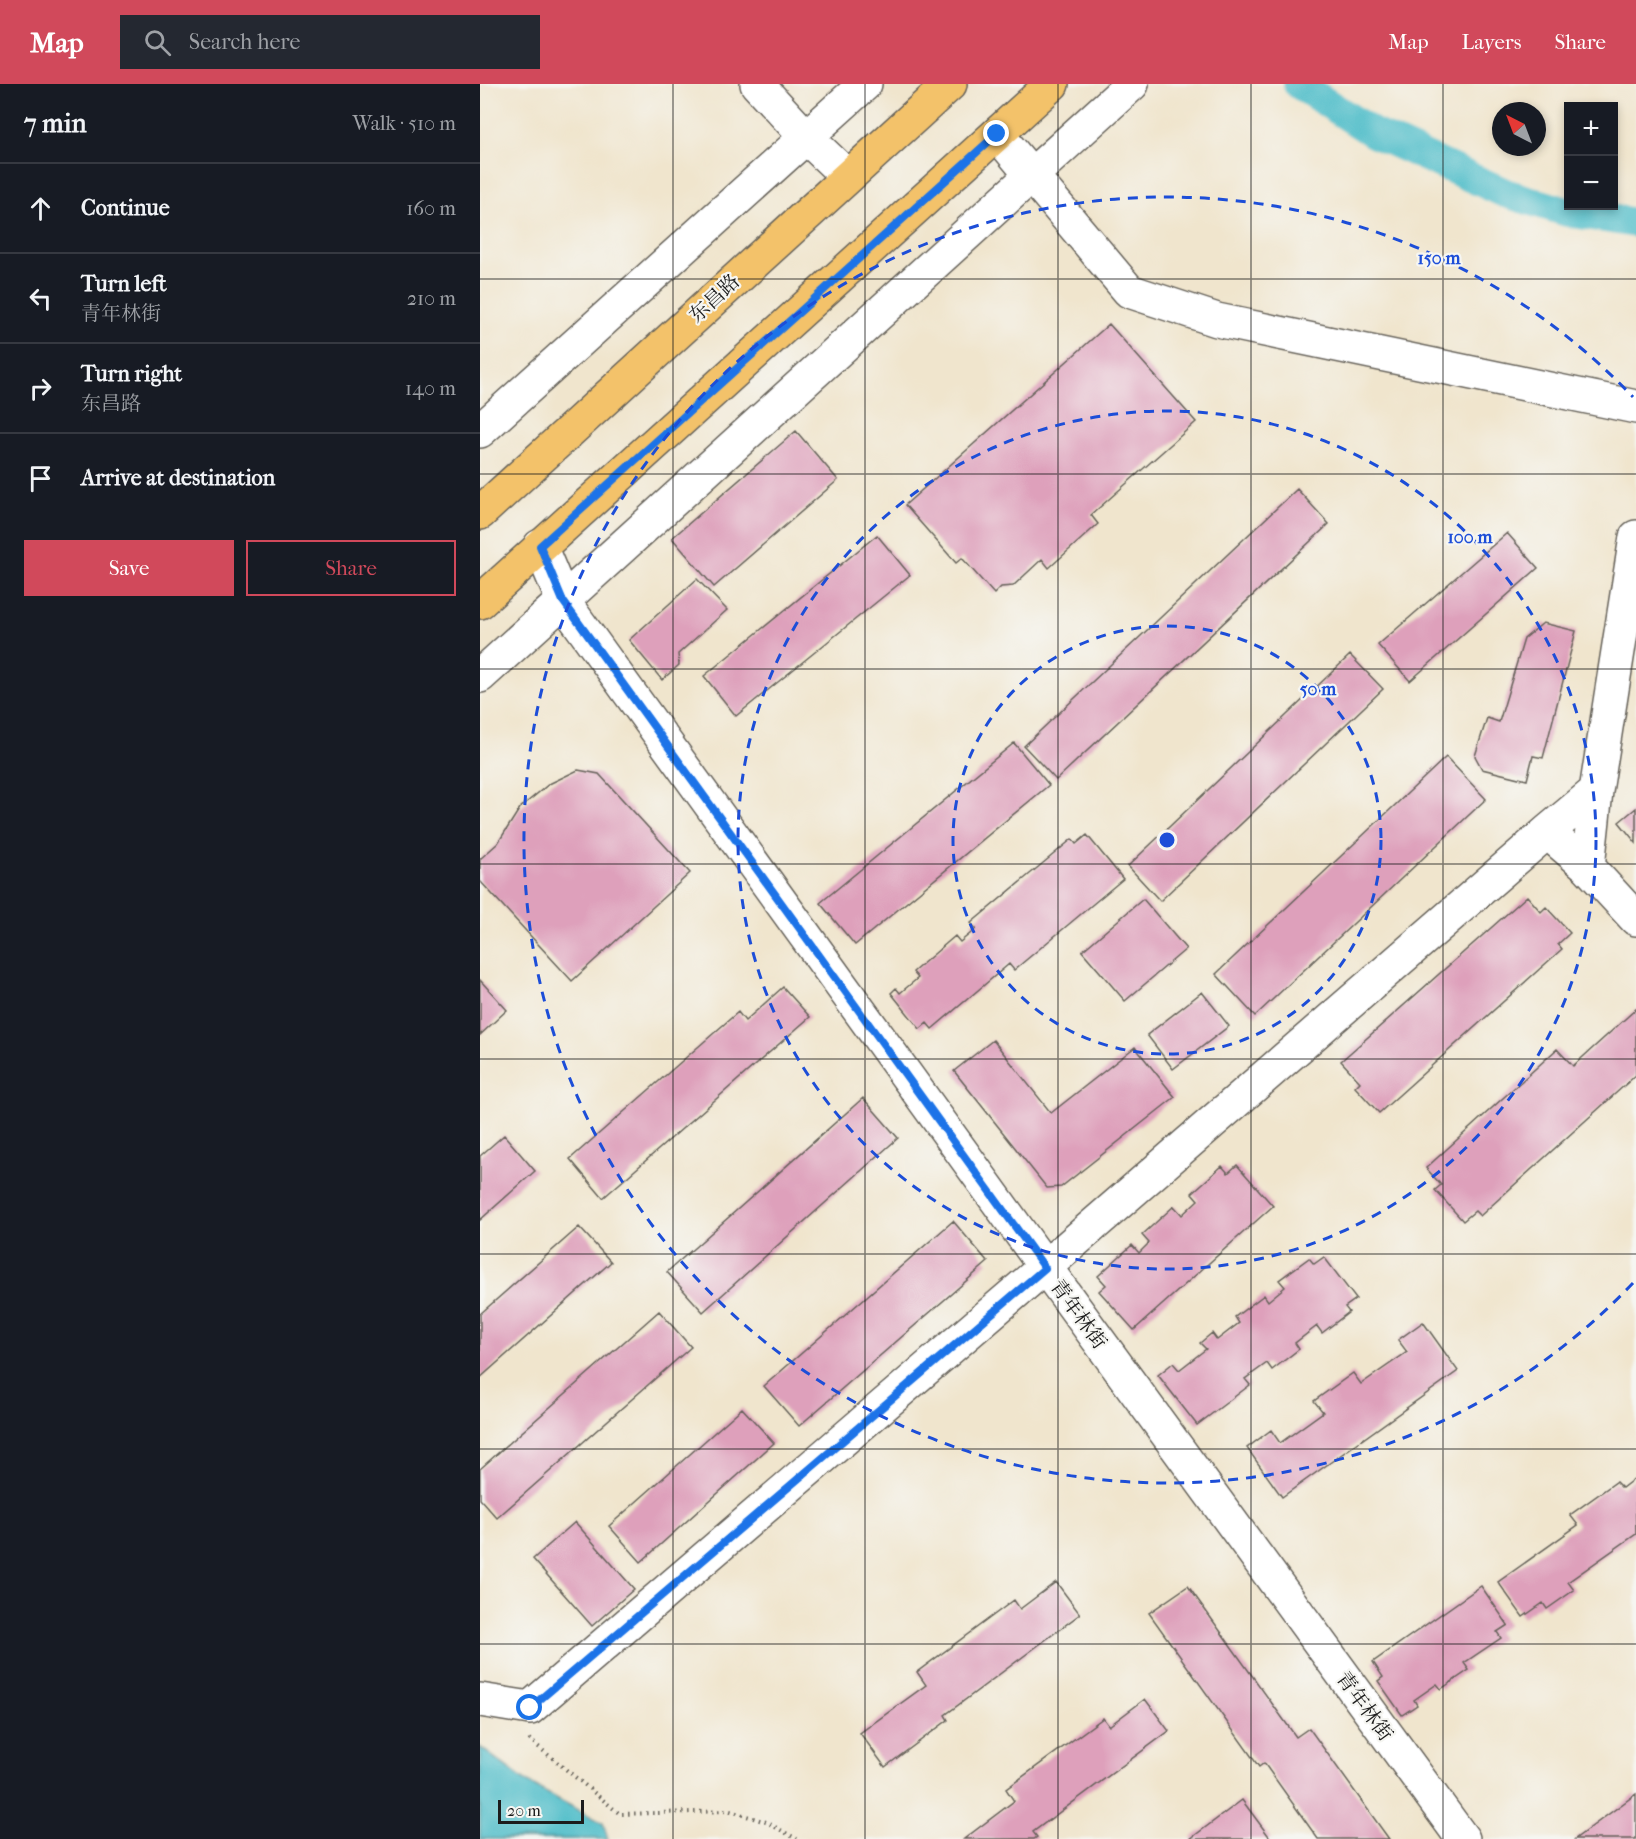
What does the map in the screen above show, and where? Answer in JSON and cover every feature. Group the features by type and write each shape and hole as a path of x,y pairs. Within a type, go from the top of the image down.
{"main road":[{"name":"东昌路","path":"480,513 950,84"},
{"path":"480,602 1052,84"}],"street":[{"path":"757,84 805,136 847,176"},
{"path":"480,431 865,84"},
{"path":"480,676 1132,84"},
{"path":"997,134 1129,291 1217,320 1636,407"},
{"path":"1588,867 1596,791 1636,537"},
{"name":"青年林街","path":"540,546 563,601 1045,1268 1463,1839"},
{"path":"480,1700 530,1708 1045,1268 1596,791"},
{"path":"1547,832 1588,867 1636,919"}],"path":[{"path":"530,1708 521,1733 620,1814 730,1811 766,1822 797,1839"}],"water":[{"path":"480,1747 528,1783 603,1823 608,1839 480,1839"}],"building":[{"path":"1109,324 1196,422 1091,515 1098,524 1049,568 1042,559 1013,586 1001,587 994,594 962,558 956,563 905,505"},
{"path":"796,431 838,480 714,587 672,538"},
{"path":"1297,489 1329,524 1056,780 1024,746"},
{"path":"1507,533 1538,568 1410,681 1378,645"},
{"path":"877,535 910,575 736,716 704,676"},
{"path":"697,579 727,610 678,654 679,665 662,680 629,640"},
{"path":"1543,623 1576,631 1543,758 1533,756 1527,780 1482,769 1475,756 1487,718 1499,722 1524,639"},
{"path":"1350,655 1383,689 1160,901 1128,866"},
{"path":"1014,743 1049,785 855,945 820,903"},
{"path":"1446,757 1486,799 1255,1016 1216,974"},
{"path":"578,770 599,774 690,873 572,981 480,881 480,859 498,843 520,808 549,784"},
{"path":"1636,808 1636,843 1619,822"},
{"path":"1087,835 1123,879 1014,970 1009,964 932,1029 927,1023 920,1029 891,993 896,988 900,993 918,978 913,972 955,936 960,942 976,929 971,923 1072,839 1076,844"},
{"path":"1527,896 1541,912 1546,907 1570,933 1558,944 1562,949 1379,1113 1355,1087 1360,1082 1341,1061"},
{"path":"1143,899 1186,949 1125,1001 1082,951"},
{"path":"480,980 507,1010 480,1035"},
{"path":"783,987 810,1017 603,1198 570,1159 738,1012 745,1021"},
{"path":"1202,992 1229,1026 1173,1069 1147,1035"},
{"path":"1636,1009 1636,1075 1480,1216 1475,1211 1463,1221 1435,1190 1441,1185 1426,1168 1557,1049 1573,1066"},
{"path":"993,1040 1051,1113 1135,1047 1175,1097 1061,1187 1047,1188 954,1071"},
{"path":"863,1098 898,1138 703,1312 667,1272"},
{"path":"504,1135 535,1171 480,1220 480,1156"},
{"path":"1237,1165 1273,1206 1134,1330 1099,1291 1106,1285 1098,1276 1132,1245 1139,1253 1149,1243 1142,1235 1174,1206 1182,1215 1198,1200 1192,1193 1222,1166 1228,1173"},
{"path":"953,1221 988,1262 799,1426 764,1386"},
{"path":"579,1227 611,1262 480,1378 480,1314"},
{"path":"1324,1257 1356,1299 1345,1307 1349,1312 1322,1333 1317,1326 1295,1343 1299,1349 1272,1370 1267,1363 1245,1379 1250,1385 1197,1425 1158,1375 1173,1363 1179,1370 1206,1349 1200,1343 1212,1333 1217,1340 1239,1323 1235,1317 1264,1295 1268,1301 1285,1287 1279,1280 1309,1258 1314,1264"},
{"path":"659,1311 691,1347 497,1518 480,1499 480,1469"},
{"path":"1423,1322 1458,1371 1282,1497 1247,1448 1271,1430 1280,1443 1323,1412 1314,1401 1353,1373 1361,1384 1407,1352 1398,1340"},
{"path":"742,1408 774,1443 641,1562 609,1526"},
{"path":"1635,1478 1636,1534 1568,1582 1574,1590 1547,1609 1543,1603 1523,1617 1498,1582 1578,1525 1570,1515 1616,1482 1622,1488"},
{"path":"575,1522 634,1589 592,1626 533,1559"},
{"path":"1056,1582 1080,1614 945,1715 948,1720 885,1767 860,1733 926,1685 917,1672 1014,1600 1020,1609"},
{"path":"1188,1586 1296,1737 1309,1728 1389,1839 1318,1839 1264,1763 1259,1767 1149,1613"},
{"path":"1481,1586 1508,1625 1497,1632 1501,1638 1464,1663 1469,1670 1441,1689 1437,1684 1414,1700 1417,1705 1402,1715 1378,1681 1383,1677 1373,1662"},
{"path":"1145,1699 1169,1731 1033,1832 1037,1837 1034,1839 964,1839 1014,1801 1006,1789 1103,1718 1109,1726"},
{"path":"1636,1794 1636,1839 1575,1839"},
{"path":"1242,1800 1271,1839 1190,1839"}],"waterway":[{"path":"1298,84 1373,133 1505,193 1567,212 1636,223"}],"route":[{"path":"530,1708 1045,1268 563,601 540,546 997,134"}]}
